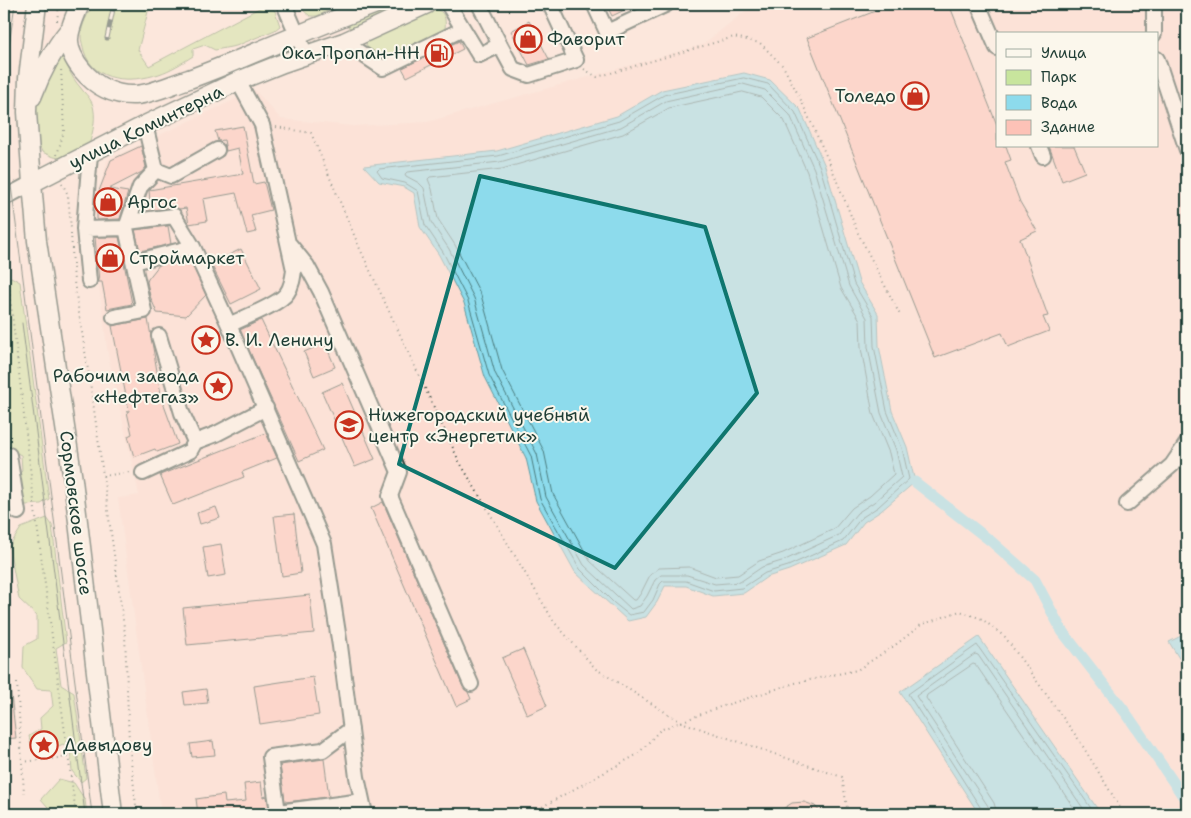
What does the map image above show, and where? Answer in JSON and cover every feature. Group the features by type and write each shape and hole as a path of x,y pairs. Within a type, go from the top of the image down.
{"main road":[{"path":"32,183 27,112 28,78 37,4"},
{"path":"27,112 42,72 64,37 80,4"},
{"name":"улица Коминтерна","path":"64,37 75,59 86,75 96,84 118,94 145,94 208,72 376,4"},
{"name":"улица Коминтерна","path":"32,183 145,125 238,81 344,42 427,4"},
{"name":"Сормовское шоссе","path":"32,183 37,241 73,480 113,814"}],"street":[{"path":"284,4 306,55"},
{"path":"448,4 479,55 500,45"},
{"path":"479,4 513,69 529,75 576,60 550,4"},
{"path":"594,4 607,32 667,4"},
{"path":"978,4 996,46"},
{"path":"1154,4 1154,32"},
{"path":"344,42 383,68 463,29"},
{"path":"1158,62 1187,150"},
{"path":"229,325 278,300 287,293 292,282 294,270 262,125 238,81"},
{"path":"145,125 156,170"},
{"path":"156,170 172,176 217,150"},
{"path":"89,281 84,229 90,154"},
{"path":"114,318 144,311 127,225 140,187 156,170"},
{"path":"4,198 32,183"},
{"path":"84,229 127,225 174,216 193,247 229,325 324,544 363,808 278,812 270,757 323,750 351,729"},
{"path":"289,245 307,266 321,292 399,472 390,496 471,684"},
{"path":"134,262 193,247"},
{"path":"159,336 182,413 195,442"},
{"path":"137,472 190,451 195,442 216,434 266,408"},
{"path":"1127,504 1172,465 1187,443"},
{"path":"9,455 18,512"}],"path":[{"path":"56,157 64,131 61,52 64,37 56,25 59,4"},
{"path":"576,60 582,67 597,77 734,37 760,44 782,66 799,96 830,164 858,233 900,315"},
{"path":"262,125 311,133 360,249 459,461 554,622 596,669 681,722 842,777 848,814"},
{"path":"60,178 68,195 74,282 92,395 125,634 129,743 137,814"},
{"path":"4,245 35,510 76,814"},
{"path":"103,476 137,472"},
{"path":"529,814 638,754 660,730 717,708 794,683 857,670 894,646 921,625 960,611 982,619 1005,637 1079,740 1124,814"},
{"path":"17,683 24,793"},
{"path":"22,762 68,757"}],"highlighted area":[{"path":"480,176 705,227 757,393 615,568 399,464"}],"shaded area":[{"path":"754,4 1187,4 1187,814 161,814 118,498 139,495 108,355 91,225 107,160 255,90 281,119 353,126 427,122 702,45"}],"green space":[{"path":"93,4 150,4 138,50 149,66 265,5 269,5 275,11 280,26 275,30 236,46 215,50 205,45 193,49 193,56 159,74 137,79 115,78 105,75 96,69 89,62 84,51 81,32"},
{"path":"301,4 342,4 317,16 310,16 304,11"},
{"path":"395,4 411,4 359,26 348,27 351,23"},
{"path":"434,8 441,11 444,16 445,29 427,42 411,51 390,58 381,57 367,50 366,44 368,40"},
{"path":"62,52 71,75 92,103 94,119 89,145 60,158 42,152 39,145 34,100"},
{"path":"11,277 20,282 49,499 41,504 12,506 4,499 8,483 22,471 21,455 4,447 4,282"},
{"path":"47,518 52,525 66,642 56,648 61,685 74,693 86,778 81,782 72,771 70,748 63,744 44,753 32,750 29,736 41,729 40,718 53,706 51,690 37,689 23,668 24,646 37,639 37,616 19,599 9,547 21,528"},
{"path":"59,779 74,783 85,800 87,814 54,814 41,799"}],"water":[{"path":"744,73 770,80 800,109 825,166 859,282 878,314 879,346 892,411 907,447 915,482 881,511 864,522 846,545 789,570 767,577 744,593 713,596 686,586 665,586 657,602 646,617 628,621 575,572 536,501 526,458 485,377 464,303 439,255 420,227 414,193 404,187 379,182 364,166 497,151 617,116 662,90"},
{"path":"1187,633 1187,671 1169,642"},
{"path":"979,637 1101,814 979,814 900,692"}],"building":[{"path":"606,4 637,4 612,16"},
{"path":"893,4 949,4 996,122 996,148 1007,148 1011,160 1005,162 1020,202 1037,231 1020,239 1048,316 1043,317 1049,331 1008,347 1002,333 935,358 807,38"},
{"path":"529,21 549,59 529,65 511,31"},
{"path":"459,41 463,49 407,77 402,68"},
{"path":"243,126 254,184 264,182 271,210 251,215 256,232 247,234 236,193 203,199 207,221 189,224 186,208 179,209 173,207 141,212 144,204 150,203 149,190 243,174 238,148 226,151 224,140 218,141 215,131"},
{"path":"141,146 146,167 142,172 109,189 128,192 120,219 97,220 97,196 111,160"},
{"path":"1050,148 1075,148 1085,172 1062,181"},
{"path":"168,226 171,244 140,251 135,230"},
{"path":"95,237 119,237 123,255 115,256 116,263 124,263 132,304 107,309 102,282 99,282"},
{"path":"241,249 261,289 231,304 211,264"},
{"path":"190,260 206,295 186,316 157,313 150,296 148,279 159,265 173,261"},
{"path":"148,319 162,400 178,444 157,452 155,449 134,457 128,436 132,434 127,412 129,411 112,326"},
{"path":"261,320 323,450 299,461 240,330"},
{"path":"325,343 335,367 314,376 304,352"},
{"name":"Нижегородский учебный центр «Энергетик»","path":"342,383 375,459 355,467 322,392"},
{"path":"266,433 277,458 242,472 244,477 173,505 160,475"},
{"path":"383,502 463,687 471,699 456,706 371,508"},
{"path":"216,507 220,518 200,524 197,513"},
{"path":"294,514 301,573 282,576 274,516"},
{"path":"221,544 226,575 208,578 203,547"},
{"path":"310,595 314,633 187,645 183,608"},
{"path":"523,649 547,706 527,715 502,658"},
{"path":"313,677 319,715 260,724 254,686"},
{"path":"10,686 16,738 4,739 4,687"},
{"path":"206,689 208,703 185,705 183,692"},
{"path":"213,741 215,755 192,757 190,744"},
{"path":"324,759 329,797 285,802 280,765"},
{"path":"261,782 263,797 267,796 270,814 198,814 196,799 224,795 225,803 246,801 244,784"},
{"path":"804,802 815,806 822,814 775,814 792,803"}],"waterway":[{"path":"915,482 992,542 1035,580 1062,631 1126,713 1187,802"}],"tram line":[{"path":"4,27 8,4"},
{"path":"4,79 15,4"},
{"path":"4,137 92,814"},
{"path":"22,323 85,814"}],"railway":[{"path":"107,38 114,4"}],"place":[{"name":"Фаворит","path":"528,39"},
{"name":"Ока-Пропан-НН","path":"439,53"},
{"name":"Толедо","path":"915,96"},
{"name":"Аргос","path":"108,202"},
{"name":"Строймаркет","path":"110,258"},
{"name":"В. И. Ленину","path":"206,340"},
{"name":"Рабочим завода «Нефтегаз»","path":"218,386"},
{"name":"Нижегородский учебный центр «Энергетик»","path":"349,425"},
{"name":"Давыдову","path":"44,745"}]}
